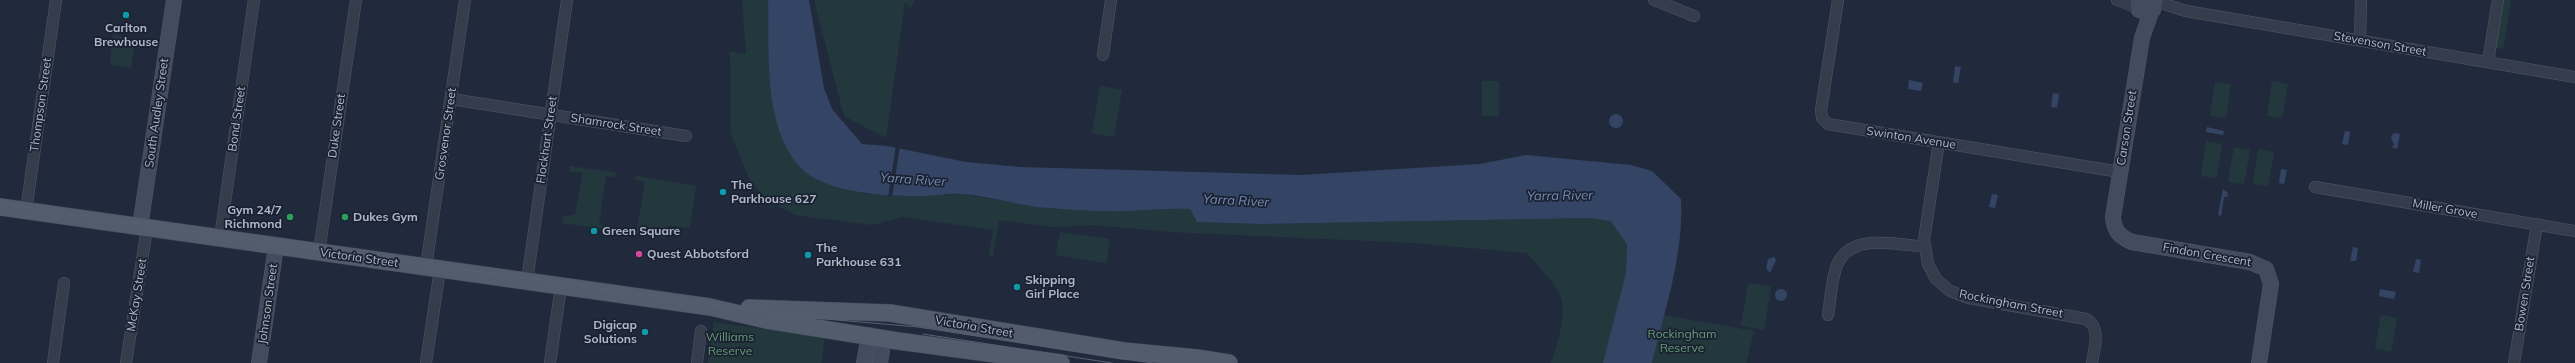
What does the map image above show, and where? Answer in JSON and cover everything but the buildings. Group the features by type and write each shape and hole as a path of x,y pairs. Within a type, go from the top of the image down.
{"main road":[{"name":"Victoria Street","path":"0,207 718,308 766,320 1061,363"},
{"name":"Victoria Street","path":"718,308 882,312 1124,352 1229,363"},
{"path":"876,337 882,312"}],"street":[{"name":"Thompson Street","path":"26,211 56,0"},
{"name":"South Audley Street","path":"144,227 174,0"},
{"name":"Bond Street","path":"220,238 254,0"},
{"name":"Duke Street","path":"319,252 356,0"},
{"name":"Grosvenor Street","path":"426,363 433,268 451,99 465,0"},
{"name":"Flockhart Street","path":"527,281 567,0"},
{"path":"1103,55 1112,0"},
{"path":"1654,0 1694,16"},
{"name":"Swinton Avenue","path":"1838,0 1821,110 1825,121 1832,125 2120,172"},
{"name":"Stevenson Street","path":"2117,0 2575,77"},
{"path":"2488,62 2498,0"},
{"path":"2348,38 2360,2"},
{"path":"2360,2 2360,40"},
{"name":"Carson Street","path":"2113,217 2147,6"},
{"name":"Shamrock Street","path":"451,99 686,136"},
{"name":"Rockingham Street","path":"1939,142 1924,247 1928,264 1936,279 1950,291 1959,295 2091,321 2096,332 2092,363"},
{"name":"Miller Grove","path":"2315,187 2575,231"},
{"name":"Findon Crescent","path":"2113,217 2115,229 2118,234 2132,242 2250,262 2266,269 2271,284 2259,363"},
{"name":"Bowen Street","path":"2514,363 2537,224"},
{"name":"McKay Street","path":"126,363 144,227"},
{"path":"1828,315 1836,270 1841,258 1846,254 1862,245 1875,243 1924,247"},
{"name":"Johnson Street","path":"259,363 276,246"},
{"path":"53,363 64,283"},
{"path":"550,363 561,286"},
{"path":"697,363 701,331"},
{"path":"864,363 876,337"},
{"path":"876,337 880,363"}],"green space":[{"path":"742,0 768,0 771,92 816,180 865,194 925,196 961,194 1046,208 1130,211 1158,208 1190,209 1197,222 1262,224 1590,218 1612,221 1627,245 1626,272 1603,363 1551,363 1561,325 1563,309 1562,301 1553,283 1527,253 1415,243 1172,232 1094,225 1053,227 999,220 993,257 989,256 993,230 903,217 872,225 795,215 764,198 749,178 731,133 730,51 746,54"},
{"path":"814,0 914,0 911,8 905,2 886,138 844,116"},
{"path":"2502,0 2511,0 2503,49 2494,47"},
{"path":"113,35 135,40 131,68 110,65"},
{"path":"1482,81 1499,81 1499,116 1482,116"},
{"path":"2272,81 2288,84 2282,118 2267,116"},
{"path":"2215,82 2231,84 2226,118 2210,116"},
{"path":"1100,86 1122,90 1114,137 1092,133"},
{"path":"2206,141 2222,144 2217,178 2201,176"},
{"path":"2234,147 2250,150 2244,184 2228,182"},
{"path":"2258,149 2274,152 2268,186 2253,184"},
{"path":"570,166 616,173 615,177 606,176 599,224 606,226 606,229 562,223 564,216 575,215 583,173 570,171"},
{"path":"636,176 696,186 690,228 668,225 666,238 626,232 626,229 637,230 645,181 635,180"},
{"path":"1060,232 1110,239 1106,263 1056,255"},
{"path":"1748,283 1771,287 1764,330 1741,326"},
{"name":"Rockingham Reserve","path":"1663,315 1754,331 1746,363 1652,363"},
{"path":"2381,315 2397,318 2391,352 2375,349"},
{"name":"Williams Reserve","path":"714,322 825,338 821,363 708,363"}],"water":[{"name":"Yarra River","path":"768,0 809,0 824,88 832,109 862,144 887,146 966,162 1020,167 1302,175 1480,164 1526,155 1631,165 1652,171 1681,199 1681,220 1677,261 1652,363 1603,363 1626,272 1627,245 1611,221 1590,218 1262,224 1197,222 1190,209 1089,211 1058,209 1037,207 961,194 894,196 858,192 824,183 810,175 799,166 787,148 779,129 773,108 770,86"},
{"path":"1955,66 1961,67 1958,83 1953,82"},
{"path":"1909,80 1923,83 1921,91 1908,89"},
{"path":"2053,93 2059,94 2057,108 2051,107"},
{"path":"1613,114 1619,114 1623,118 1623,124 1619,128 1613,128 1609,124 1609,118"},
{"path":"2207,127 2224,131 2223,135 2206,132"},
{"path":"2345,131 2350,132 2348,145 2342,144"},
{"path":"2394,133 2400,134 2397,149 2392,147 2394,145 2391,137"},
{"path":"2281,169 2287,170 2284,184 2279,183"},
{"path":"2223,189 2228,193 2227,197 2224,197 2221,216 2218,215"},
{"path":"1992,194 1998,195 1995,208 1989,207"},
{"path":"2353,247 2358,248 2356,261 2350,261"},
{"path":"1774,257 1776,260 1770,273 1766,268 1768,259"},
{"path":"2416,259 2421,260 2419,273 2413,272"},
{"path":"1779,289 1783,289 1787,295 1783,301 1779,301 1775,297 1775,293"},
{"path":"2380,289 2396,292 2394,299 2379,296"}],"pier":[{"path":"896,145 900,146 892,197 888,197"}],"tram line":[{"path":"0,204 803,317 918,327 1152,363"},
{"path":"923,334 1112,363"}],"place":[{"name":"Carlton Brewhouse","path":"126,15"},
{"name":"The Parkhouse 627","path":"723,192"},
{"name":"Gym 24/7 Richmond","path":"290,217"},
{"name":"Dukes Gym","path":"345,217"},
{"name":"Green Square","path":"594,231"},
{"name":"Quest Abbotsford","path":"639,254"},
{"name":"The Parkhouse 631","path":"808,255"},
{"name":"Skipping Girl Place","path":"1017,287"},
{"name":"Digicap Solutions","path":"645,332"}]}
